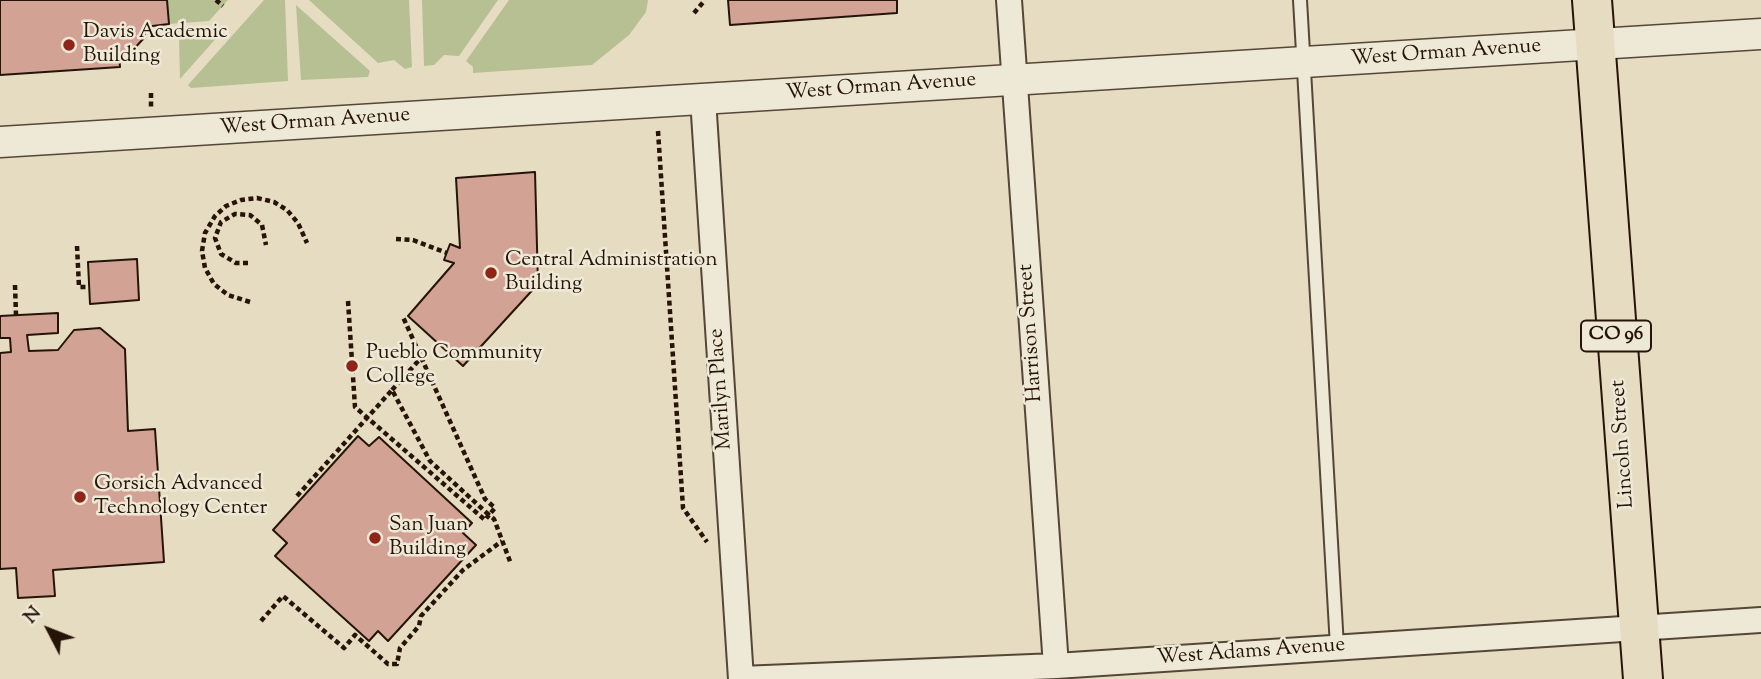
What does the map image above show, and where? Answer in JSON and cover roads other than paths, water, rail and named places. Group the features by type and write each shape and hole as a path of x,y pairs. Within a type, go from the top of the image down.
{"main road":[{"name":"Lincoln Street","path":"1592,0 1641,656"}],"street":[{"name":"Harrison Street","path":"1009,0 1056,666"},
{"name":"West Orman Avenue","path":"0,142 1761,34"},
{"name":"Marilyn Place","path":"703,99 741,679"},
{"name":"West Adams Avenue","path":"741,679 1056,666 1337,648 1641,656 1761,620"}],"lane":[{"path":"1300,0 1337,648"}],"place":[{"name":"Davis Academic Building","path":"69,45"},
{"name":"Central Administration Building","path":"491,273"},
{"name":"Pueblo Community College","path":"352,366"},
{"name":"Gorsich Advanced Technology Center","path":"80,497"},
{"name":"San Juan Building","path":"375,538"}]}
